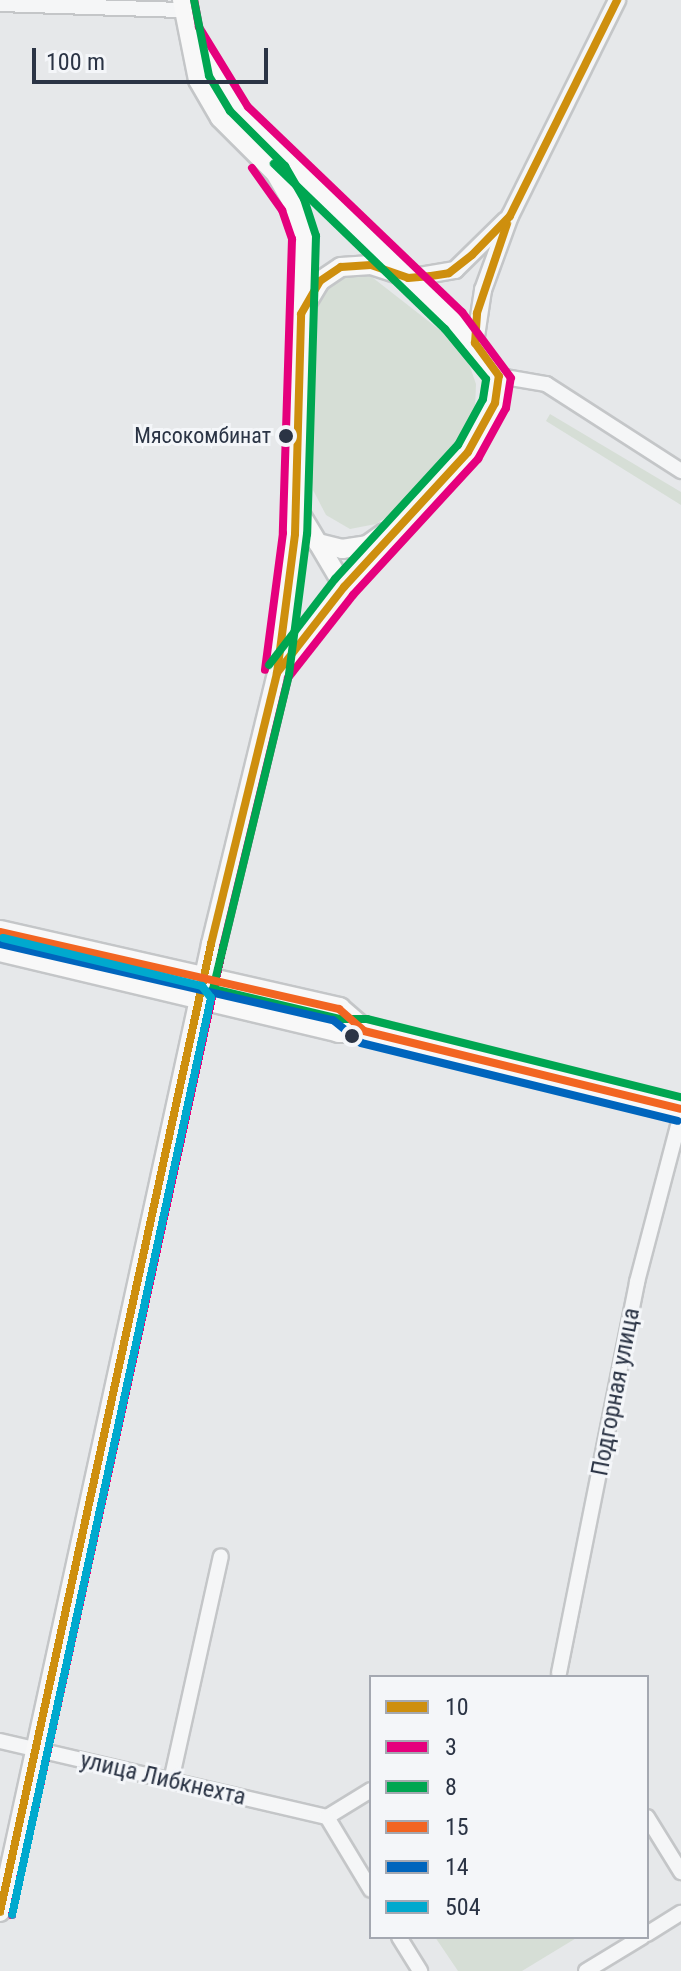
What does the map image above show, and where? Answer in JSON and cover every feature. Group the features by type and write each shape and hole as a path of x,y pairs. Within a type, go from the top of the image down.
{"main road":[{"path":"0,1912 201,989 277,673 295,534 304,237 293,204 275,173 220,118 198,80 183,5"},
{"path":"188,31 239,115 475,343 499,376 495,403 468,452 344,587 277,673"},
{"path":"301,314 320,281 341,267 371,265 408,278"},
{"path":"297,507 344,587"},
{"path":"318,543 342,549 367,545 406,518"},
{"path":"0,932 339,1031 364,1031 681,1112"},
{"path":"0,950 201,989"}],"street":[{"path":"475,343 483,290 510,216 617,0"},
{"path":"0,4 183,5"},
{"path":"408,278 455,270 510,216"},
{"path":"499,376 546,384 681,471"},
{"path":"295,534 318,543"},
{"name":"Подгорная улица","path":"558,1675 637,1282 681,1112"},
{"path":"171,1781 221,1556"},
{"name":"улица Либкнехта","path":"0,1741 327,1817"},
{"path":"369,1791 327,1817 369,1887"},
{"path":"649,1820 681,1872"},
{"path":"649,1933 681,1913"},
{"path":"400,1939 420,1971"},
{"path":"586,1971 640,1939"}],"shaded area":[{"path":"368,274 450,338 469,364 476,384 475,409 465,437 397,510 376,524 350,529 326,515 313,490 308,443 312,317 329,287 347,276"},
{"path":"550,414 681,492 681,505 546,421"},
{"path":"436,1939 575,1939 522,1971 458,1971"}],"transit line":[{"name":"3","path":"12,1915 223,947 288,678 353,595 478,459 506,408 511,378 462,312 248,107 199,27 194,0"},
{"name":"8","path":"194,0 209,76 230,111 285,166 304,199 316,236 307,534 289,675 213,989 340,1019 367,1019 681,1097"},
{"name":"10","path":"0,1912 211,944 277,673 295,534 301,314 320,281 341,267 371,265 408,278 431,276 449,273 472,255 510,216 617,0"},
{"name":"8","path":"269,665 335,579 458,445 483,399 486,379 445,329 274,164"},
{"name":"3","path":"252,168 282,210 292,239 283,533 265,670"},
{"name":"10","path":"277,673 344,587 468,452 495,403 499,376 475,343 477,313 507,224"},
{"name":"15","path":"0,932 339,1009 364,1031 681,1109"},
{"name":"504","path":"3,938 202,986 211,998 12,1915"},
{"name":"14","path":"0,944 333,1020 361,1043 678,1121"}],"place":[{"name":"Мясокомбинат","path":"286,436"}]}
